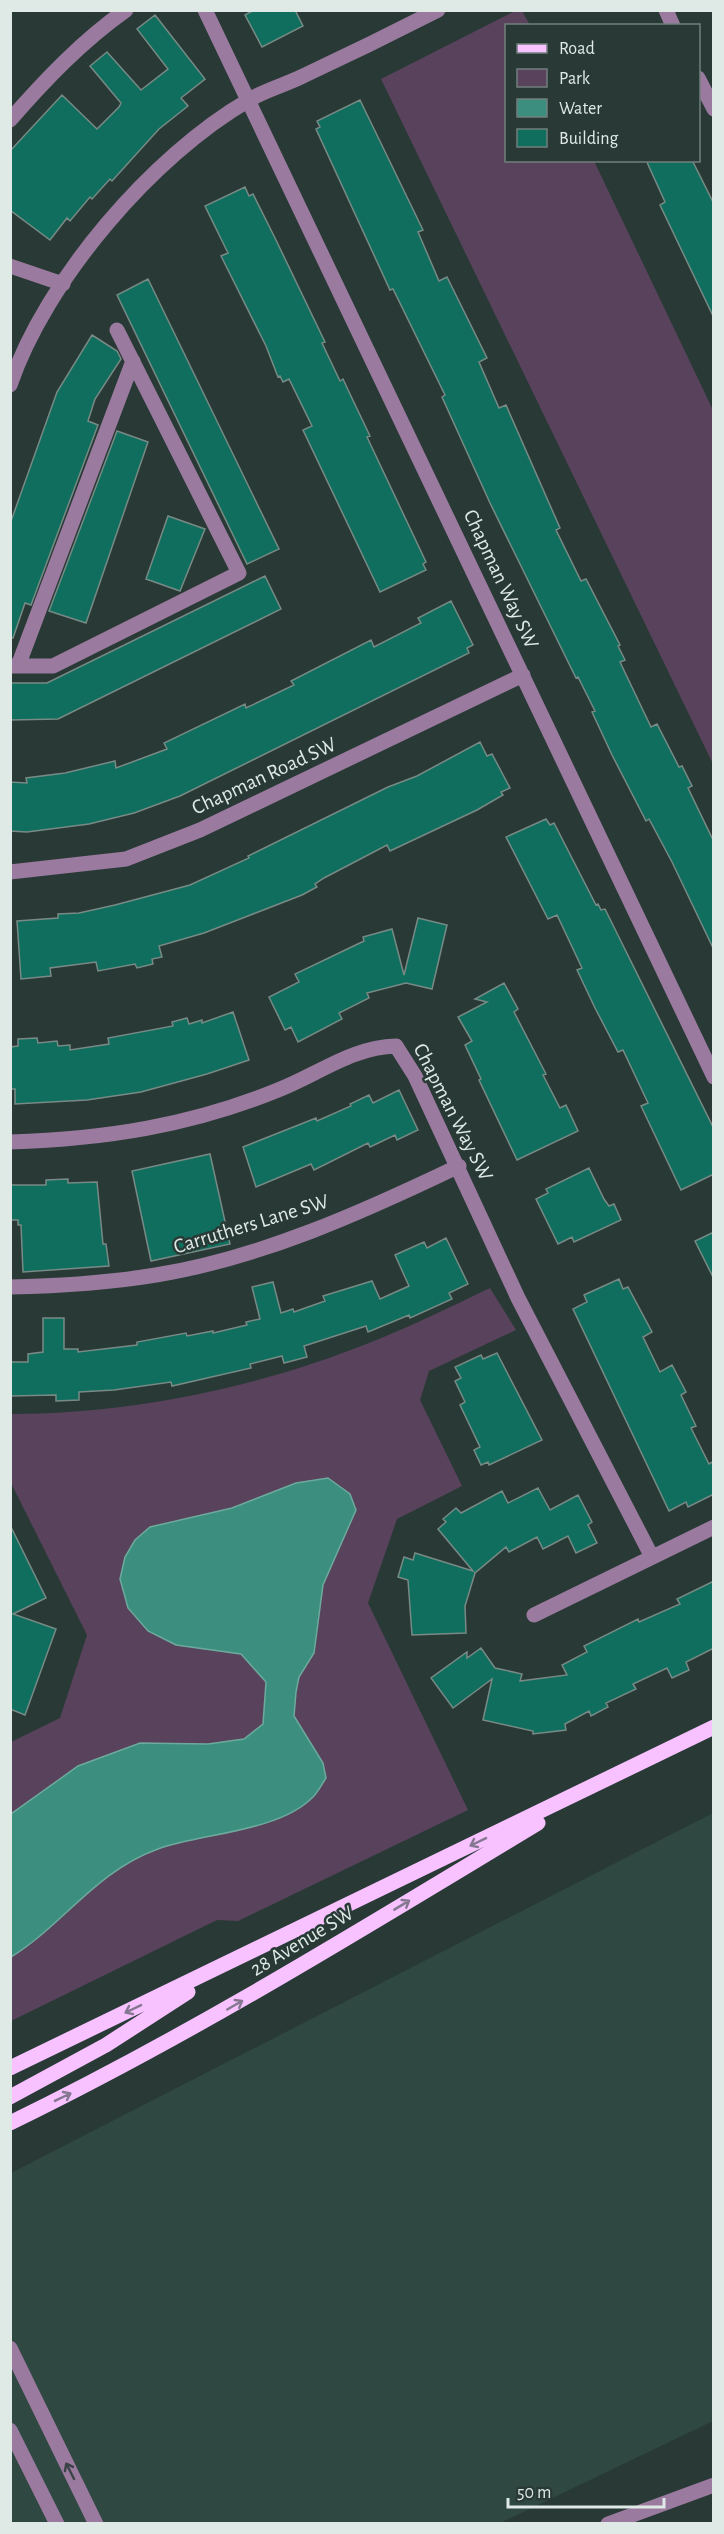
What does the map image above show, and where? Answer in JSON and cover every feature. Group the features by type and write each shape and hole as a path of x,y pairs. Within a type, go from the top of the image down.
{"main road":[{"name":"28 Avenue SW","path":"10,2068 714,1727"},
{"name":"28 Avenue SW","path":"10,2123 194,2029 607,1780"},
{"path":"10,2097 106,2045 246,1954"}],"street":[{"path":"10,120 47,78 108,23 126,10"},
{"name":"Chapman Way SW","path":"205,10 714,1077"},
{"path":"10,386 23,349 63,284 103,230 146,181 199,136 249,100 300,78 438,10"},
{"path":"666,10 672,24"},
{"path":"700,80 714,109"},
{"path":"10,267 63,284"},
{"path":"117,330 133,361 239,573 52,666 14,666 133,361"},
{"name":"Chapman Road SW","path":"10,872 126,858 200,830 523,675"},
{"name":"Chapman Way SW","path":"10,1142 64,1141 141,1132 277,1091 358,1052 379,1046 396,1046 415,1076 459,1166 518,1298 651,1557"},
{"name":"Carruthers Lane SW","path":"10,1287 75,1286 157,1275 235,1256 330,1223 459,1166"},
{"path":"534,1615 714,1527"},
{"path":"10,2348 96,2523"},
{"path":"10,2430 57,2523"},
{"path":"608,2523 714,2485"}],"shaded area":[{"path":"713,1813 713,2421 500,2523 11,2523 11,2173"}],"green space":[{"path":"517,10 522,11 529,24 505,24 505,162 594,162 713,410 713,764 381,79"},
{"path":"490,1288 516,1330 429,1371 420,1400 462,1486 397,1519 368,1603 468,1810 238,1921 217,1920 11,2021 11,1742 60,1718 87,1635 11,1483 11,1414 57,1413 150,1403 241,1384 286,1372 374,1341"}],"water":[{"path":"328,1478 350,1494 356,1510 323,1585 314,1653 299,1677 294,1716 323,1763 326,1778 313,1797 298,1809 281,1818 261,1825 158,1849 136,1859 98,1884 47,1930 11,1957 11,1814 78,1766 140,1743 208,1744 244,1739 263,1724 266,1682 241,1654 176,1645 148,1631 128,1608 120,1579 125,1557 135,1540 150,1527 232,1508 296,1483"}],"building":[{"path":"254,10 295,10 303,26 262,47 245,15"},
{"path":"155,15 205,79 181,98 188,106 159,129 112,181 110,179 92,199 90,197 70,221 67,218 50,240 10,210 10,151 62,95 97,129 119,107 121,103 90,66 107,52 141,90 168,69 137,29"},
{"path":"360,100 423,230 418,232 439,281 447,277 487,358 479,362 499,408 506,405 560,528 556,530 581,581 586,579 620,645 618,646 625,660 620,662 651,727 657,724 679,767 682,766 692,786 688,788 714,842 714,950 672,862 649,819 646,821 612,755 592,712 595,711 578,677 576,678 490,503 442,397 445,395 393,289 390,290 316,129 320,127 317,121"},
{"path":"647,162 693,162 714,204 714,318 660,205 665,202"},
{"path":"245,187 249,196 253,194 275,238 325,342 322,343 340,381 343,379 370,436 367,437 426,562 423,564 426,570 380,592 303,430 312,426 289,379 283,382 280,376 278,377 266,346 221,256 228,253 205,206"},
{"path":"148,279 279,549 247,564 117,295"},
{"path":"92,335 117,351 121,359 95,399 88,421 98,425 31,605 25,603 13,638 10,637 10,524 57,392"},
{"path":"117,431 148,442 86,623 49,611"},
{"path":"168,516 205,529 180,591 146,579"},
{"path":"265,576 281,609 58,719 10,720 10,683 47,683"},
{"path":"451,601 473,645 467,648 469,653 180,796 134,813 89,824 27,832 10,831 10,782 27,783 26,778 65,773 115,761 116,768 167,749 164,743 245,704 246,708 294,685 291,681 371,640 374,647 421,623 418,618"},
{"path":"480,742 487,756 492,754 510,788 501,792 503,795 477,810 390,851 387,845 324,878 315,884 317,887 302,895 204,933 159,946 162,957 152,959 153,964 137,968 135,964 98,971 96,962 50,968 51,976 21,979 17,921 58,918 58,914 79,913 190,885 249,858 248,856 388,787 417,776"},
{"path":"546,819 550,825 554,823 596,905 598,904 601,910 605,909 714,1129 714,1174 681,1190 641,1106 648,1103 623,1050 618,1052 595,1008 577,970 582,968 557,915 548,919 506,837"},
{"path":"418,918 447,925 432,989 406,983 367,993 369,998 339,1013 342,1019 298,1042 291,1027 285,1030 269,997 299,982 295,974 364,941 363,937 392,929 404,975"},
{"path":"504,983 518,1009 514,1012 546,1074 543,1075 560,1108 566,1105 578,1131 517,1160 479,1080 481,1079 465,1045 472,1041 458,1017 487,1002 475,999"},
{"path":"233,1012 249,1060 141,1092 87,1100 15,1104 15,1089 10,1089 10,1047 18,1046 18,1039 37,1038 38,1043 57,1041 58,1046 70,1045 70,1050 109,1044 108,1038 173,1026 172,1022 187,1018 189,1024 202,1020 202,1023"},
{"path":"399,1090 418,1130 397,1140 395,1135 370,1147 368,1143 314,1170 311,1164 256,1187 243,1147 316,1118 317,1121 369,1095 373,1103"},
{"path":"210,1154 230,1244 151,1261 132,1171"},
{"path":"589,1168 604,1199 609,1206 614,1204 621,1220 574,1242 572,1237 558,1244 536,1199 548,1193 546,1189"},
{"path":"68,1179 68,1183 97,1182 103,1244 106,1244 109,1266 23,1272 21,1225 18,1225 18,1220 10,1220 10,1185 46,1185 46,1180"},
{"path":"714,1232 714,1279 695,1241"},
{"path":"446,1238 468,1284 449,1293 452,1299 410,1318 409,1315 368,1332 366,1326 304,1346 307,1357 284,1363 282,1356 250,1364 251,1368 172,1386 171,1382 79,1392 79,1400 56,1401 56,1395 10,1396 10,1362 28,1362 28,1354 43,1352 43,1318 64,1318 64,1349 78,1349 78,1352 137,1345 137,1342 186,1333 187,1336 213,1331 213,1333 247,1325 246,1322 260,1319 252,1287 273,1282 281,1313 293,1309 294,1312 325,1301 323,1296 372,1281 380,1299 409,1286 395,1255 424,1242 427,1248"},
{"path":"619,1279 623,1289 628,1287 652,1332 643,1337 660,1372 672,1365 686,1392 681,1395 696,1426 691,1428 709,1464 714,1461 714,1494 688,1507 686,1502 669,1511 573,1309 587,1302 584,1295"},
{"path":"497,1353 542,1440 489,1465 488,1462 481,1465 474,1450 480,1447 460,1405 465,1402 455,1381 461,1378 455,1367 481,1355 483,1359"},
{"path":"538,1488 550,1510 578,1495 592,1522 588,1525 597,1543 576,1553 568,1536 543,1549 537,1537 509,1552 506,1547 475,1573 465,1606 466,1633 412,1635 408,1580 398,1577 404,1557 413,1560 415,1553 473,1571 438,1529 446,1522 443,1519 456,1508 461,1513 502,1491 508,1503"},
{"path":"10,1525 46,1598 13,1614 56,1629 25,1715 10,1709"},
{"path":"714,1581 714,1648 686,1662 689,1670 672,1678 667,1668 633,1684 636,1689 606,1703 608,1707 591,1716 589,1711 565,1724 566,1730 533,1734 533,1731 483,1720 492,1679 453,1708 431,1678 467,1652 467,1658 481,1648 495,1668 522,1674 520,1681 567,1675 562,1665 587,1652 584,1646 638,1619 639,1622 680,1604 677,1599"}]}
